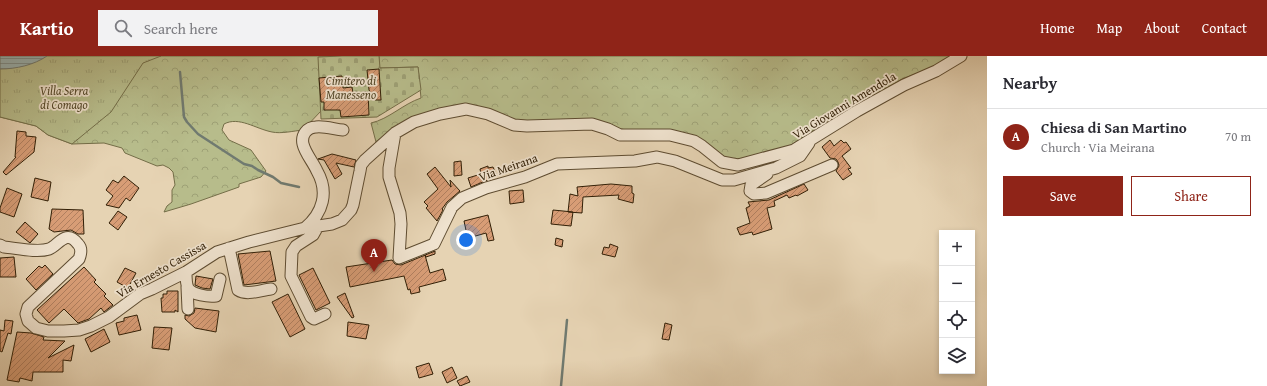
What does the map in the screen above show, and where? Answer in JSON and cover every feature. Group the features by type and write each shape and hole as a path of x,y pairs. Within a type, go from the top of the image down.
{"street":[{"name":"Via Giovanni Amendola","path":"395,133 414,122 440,114 466,109 488,114 514,125 592,124 620,135 670,135 694,141 722,162 738,165 794,150 904,84 936,71 961,56"},
{"path":"305,228 318,216 324,198 319,173 303,145 303,135 306,131 314,127 343,130"},
{"name":"Via Meirana","path":"395,133 389,172 401,224 399,258 434,244 452,207 462,198 486,188 525,177 557,164 635,161 657,157 675,161 722,180 734,180 776,168"},
{"name":"Via Ernesto Cassissa","path":"0,245 4,247 34,250 49,249 58,241 66,238 74,240 80,246 81,250 78,259 28,307 26,314 28,321 36,328 48,331 79,330 109,317 140,294 186,272 217,252 305,228 332,224 342,220 351,210 356,197 362,165 365,160 395,133"},
{"name":"Via Meirana","path":"810,141 800,156 776,168 751,185 750,191 754,194 766,193 832,165"},
{"path":"318,226 313,235 296,246 292,252 291,276 311,317 314,319 325,314"},
{"path":"229,248 238,290 242,293 247,293 271,289"},
{"path":"186,272 188,309"},
{"path":"187,287 192,292 213,296 218,294 220,279"}],"green space":[{"name":"Villa Serra di Comago","path":"0,56 161,56 143,63 111,112 72,144 48,135 36,126 0,117"},
{"path":"95,56 342,56 319,57 321,111 303,130 276,133 242,122 236,121 224,124 222,130 229,140 251,150 266,171 261,177 239,184 239,187 164,212 167,206 172,202 172,190 175,185 173,172 169,168 163,165 157,166 125,153 122,148 104,143 72,144 48,135 36,126 0,117 0,83"},
{"path":"379,56 953,56 944,63 902,79 868,100 835,116 785,149 741,161 728,160 701,139 630,131 601,124 525,127 476,106 396,127 376,142 371,123 384,118 421,98 418,67 379,68"},
{"name":"Cimitero di Manesseno","path":"379,56 380,68 418,67 421,90 377,117 321,119 318,57"}],"water":[{"path":"0,56 47,56 25,66 0,69"}],"building":[{"path":"379,69 381,100 375,100 369,90 367,70"},
{"path":"342,76 343,88 352,87 353,93 368,92 369,115 341,117 340,110 324,110 324,102 321,102 319,78"},
{"path":"17,131 26,132 26,136 36,137 34,152 6,175 3,172 16,157"},
{"path":"830,140 834,146 841,140 844,143 846,142 851,149 842,156 851,168 848,169 852,174 843,180 836,171 839,166 838,162 836,159 830,158 822,147"},
{"path":"332,154 356,160 354,167 336,163 342,174 335,179 324,160 318,159"},
{"path":"461,161 462,175 454,176 454,162"},
{"path":"488,166 488,168 493,167 497,176 471,187 468,178 481,174 480,169"},
{"path":"435,167 451,187 450,180 460,191 447,202 437,221 426,208 428,206 424,202 438,189 427,174"},
{"path":"124,176 139,188 130,201 126,198 119,208 106,205 113,196 106,190 113,180 118,183"},
{"path":"35,178 51,182 48,201 31,197"},
{"path":"611,184 632,186 632,193 634,194 633,203 618,199 619,195 583,197 582,213 568,212 570,194 578,196 577,187"},
{"path":"804,184 808,190 797,196 796,195 789,198 787,195 774,201 775,206 767,208 772,229 753,235 752,232 740,235 737,228 750,223 746,208 750,206 748,202 769,200"},
{"path":"7,188 22,194 14,217 0,212"},
{"path":"523,190 524,202 510,204 509,191"},
{"path":"52,209 83,210 84,234 78,234 71,230 54,232 49,229"},
{"path":"553,210 573,212 571,226 551,224"},
{"path":"118,211 127,217 118,230 109,223"},
{"path":"488,215 494,240 488,241 486,233 472,237 467,235 464,221"},
{"path":"25,222 38,234 30,243 16,232"},
{"path":"556,238 563,240 562,247 555,245"},
{"path":"610,244 618,247 615,257 602,254 604,247 609,248"},
{"path":"270,251 276,281 244,285 238,254"},
{"path":"435,251 435,254 426,257 425,255"},
{"path":"425,255 430,273 443,269 446,280 419,287 420,292 411,294 410,289 408,290 404,276 350,287 346,267 392,260 395,264 401,265"},
{"path":"14,257 16,277 0,277 0,258"},
{"path":"45,265 53,274 36,290 26,279 39,266 42,268"},
{"path":"84,267 96,280 94,282 106,294 104,296 113,305 104,312 101,308 89,319 78,323 64,309 49,323 37,310"},
{"path":"125,268 136,273 128,288 117,282"},
{"path":"313,268 330,303 316,310 299,275"},
{"path":"196,276 213,279 210,289 195,285"},
{"path":"167,291 178,291 178,312 175,310 175,312 162,312 161,298 163,298 163,294 167,294"},
{"path":"345,293 354,317 352,318 337,297"},
{"path":"288,294 305,329 290,337 272,302"},
{"path":"195,308 219,311 216,332 195,328 185,319 185,315 189,316 194,313"},
{"path":"137,315 141,330 119,335 116,323 124,321 124,318"},
{"path":"5,320 13,321 11,334 8,333 2,352 0,351 0,330 4,331"},
{"path":"348,322 369,325 366,339 347,336"},
{"path":"665,323 672,325 669,340 662,339"},
{"path":"154,327 172,328 169,350 152,348"},
{"path":"104,329 110,342 91,352 85,339"},
{"path":"17,332 31,333 44,337 43,340 65,341 48,358 74,345 71,361 63,360 63,372 33,372 32,381 20,378 19,382 7,380"},
{"path":"429,363 433,374 419,378 416,367"},
{"path":"452,367 457,378 447,383 442,372"},
{"path":"467,376 470,382 460,386 457,381"}],"waterway":[{"path":"180,72 184,117 198,134 244,164 252,166 281,183 299,187"},
{"path":"561,386 567,320"}],"place":[{"name":"Chiesa di San Martino","path":"374,272"}]}
